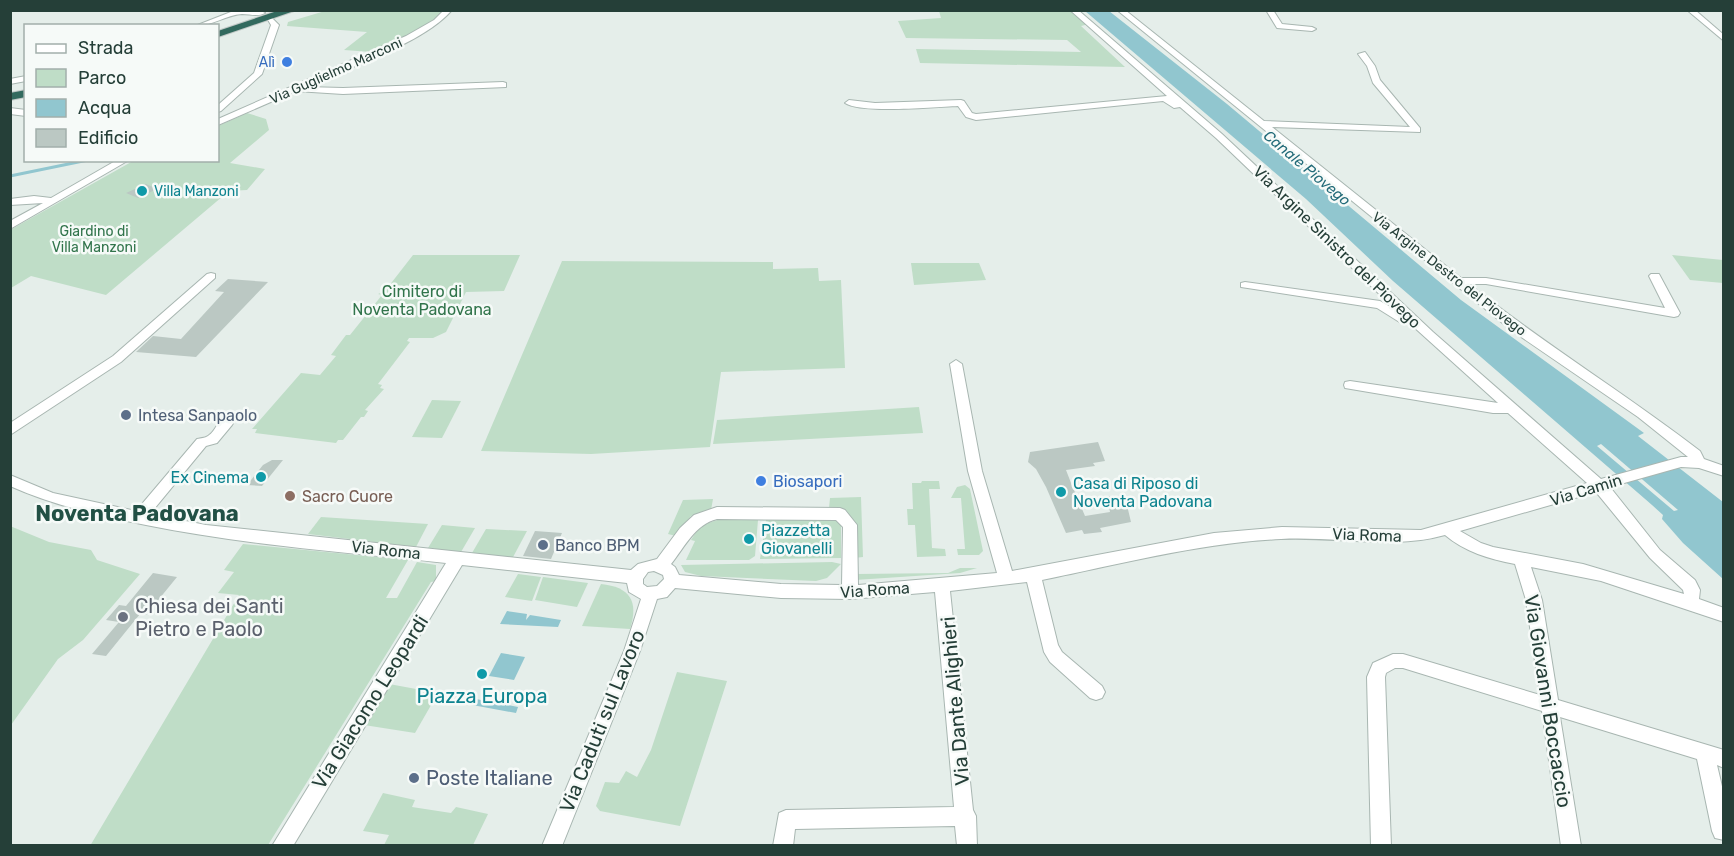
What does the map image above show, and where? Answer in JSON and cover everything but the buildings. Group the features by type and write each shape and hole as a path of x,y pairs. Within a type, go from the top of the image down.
{"highway":[{"path":"219,32 281,10"},
{"path":"219,32 292,10"}],"street":[{"name":"Via Guglielmo Marconi","path":"219,122 409,38 437,22 449,10"},
{"name":"Via Argine Sinistro del Piovego","path":"1073,10 1284,196 1480,382 1600,486 1655,554 1689,585 1692,590 1691,602"},
{"name":"Via Argine Destro del Piovego","path":"1120,10 1332,183 1532,339 1666,431 1695,455 1699,463"},
{"path":"1269,10 1280,26 1312,29"},
{"path":"1690,10 1724,39"},
{"path":"205,24 239,12 261,13"},
{"path":"219,108 258,74 275,25 272,20"},
{"path":"1262,124 1417,130 1376,81 1371,66 1362,54"},
{"path":"296,89 343,91 503,85"},
{"name":"Via Argine Sinistro del Piovego","path":"849,103 875,106 961,103 969,115 976,117 1165,98 1193,114"},
{"path":"219,109 236,114"},
{"path":"10,226 121,162"},
{"path":"10,202 34,199 51,201"},
{"path":"10,430 117,358 211,276"},
{"path":"1459,281 1486,281 1674,313 1655,276"},
{"name":"Via Argine Sinistro del Piovego","path":"1245,285 1380,305 1394,312 1425,341 1480,382"},
{"path":"956,364 975,471 1006,578"},
{"path":"1350,385 1493,408 1509,408"},
{"path":"138,519 202,442 212,440 227,422"},
{"name":"Via Camin","path":"1449,530 1682,462 1699,463 1724,471"},
{"name":"Via Roma","path":"10,480 49,497 138,519 206,531 635,577"},
{"path":"661,565 670,571 672,581 666,589 650,595 638,591 635,587 635,577 643,568 661,565 695,521 703,516 714,513 840,514 850,525 850,592"},
{"path":"1449,530 1464,543 1581,570 1691,602 1724,615"},
{"name":"Via Roma","path":"672,581 780,591 850,592 1033,575 1214,539 1282,533 1420,536 1449,530"},
{"name":"Via Giovanni Boccaccio","path":"1520,557 1534,600 1570,846"},
{"name":"Via Giacomo Leopardi","path":"282,846 458,559"},
{"path":"1033,575 1050,647 1056,657 1096,692"},
{"name":"Via Dante Alighieri","path":"942,585 968,846"},
{"name":"Via Caduti sul Lavoro","path":"552,846 632,651 650,595"},
{"path":"1381,846 1376,677 1379,668 1393,661 1403,661 1724,759"},
{"path":"1705,754 1722,831"},
{"path":"783,846 786,819 966,816"}],"green space":[{"path":"325,11 445,11 427,26 372,52 344,50 367,32 287,26 288,22"},
{"path":"939,11 1073,11 1089,24 1081,26 1125,67 920,63 916,49 1081,52 1067,40 906,38 898,21 941,18"},
{"name":"Giardino di Villa Manzoni","path":"247,113 266,119 269,130 230,163 265,169 247,190 229,191 106,295 31,276 11,288 10,230 131,162 219,162 219,126"},
{"name":"Cimitero di Noventa Padovana","path":"413,255 520,255 504,291 466,292 446,332 433,338 409,338 407,341 410,342 378,384 384,389 365,410 368,411 364,417 361,417 343,440 338,440 336,443 255,433 257,429 252,429 301,373 320,375 336,356 331,355 346,335 350,335 382,295 378,294 385,291"},
{"path":"1672,255 1723,260 1723,283 1690,280"},
{"path":"562,261 773,262 773,269 818,268 819,281 841,280 845,368 721,372 710,447 591,454 481,451"},
{"path":"911,263 979,263 986,280 914,285"},
{"path":"432,400 461,401 442,438 412,437"},
{"path":"919,407 923,433 713,444 717,420"},
{"path":"939,481 940,489 929,489 932,548 945,549 946,556 917,557 915,525 908,525 907,509 913,509 912,483"},
{"path":"965,485 970,489 983,551 979,555 958,555 957,549 965,549 961,498 951,498 957,487"},
{"path":"861,497 863,557 854,558 854,525 829,508 830,498"},
{"path":"713,499 711,510 691,516 676,536 668,534 683,500"},
{"path":"321,517 428,524 416,547 308,534"},
{"path":"717,520 758,520 755,556 749,560 686,560 695,541 691,540 700,526"},
{"path":"766,520 836,520 841,524 841,558 760,559"},
{"path":"442,525 475,528 461,552 428,548"},
{"path":"10,526 49,542 91,550 97,560 140,574 83,640 58,659 11,725"},
{"path":"486,529 527,531 512,559 472,553"},
{"path":"243,544 408,560 386,598 397,598 417,562 436,565 436,581 431,582 268,845 90,846 239,595 218,593 234,572 224,570"},
{"path":"832,562 841,564 827,578 816,581 701,576 685,572 681,565"},
{"path":"960,568 977,568 960,573 855,580 856,574 948,573"},
{"path":"518,574 541,577 532,601 505,597"},
{"path":"543,577 588,583 577,607 535,600"},
{"path":"601,584 619,588 630,597 633,619 630,629 582,626"},
{"path":"677,672 727,681 680,826 600,811 596,806 605,782 619,783 626,771 637,777 651,750"},
{"path":"389,684 438,693 415,733 364,725"},
{"path":"383,793 415,800 412,807 451,813 456,807 488,814 473,845 384,845 389,835 363,831"}],"water":[{"path":"1085,11 1109,11 1227,104 1461,300 1644,433 1638,436 1723,502 1723,579 1683,543 1662,519 1663,515 1393,281 1306,199","holes":["1601,444 1678,510 1674,511 1597,446"]},
{"path":"507,611 527,614 526,620 530,615 561,620 558,627 500,624"},
{"path":"501,653 525,657 514,680 489,676"},
{"path":"460,696 518,707 516,713 456,702"}],"waterway":[{"path":"10,176 78,162"}],"place":[{"name":"Alì","path":"287,62"},
{"name":"Villa Manzoni","path":"142,191"},
{"name":"Intesa Sanpaolo","path":"126,415"},
{"name":"Ex Cinema","path":"261,477"},
{"name":"Biosapori","path":"761,481"},
{"name":"Casa di Riposo di Noventa Padovana","path":"1061,492"},
{"name":"Sacro Cuore","path":"290,496"},
{"name":"Piazzetta Giovanelli","path":"749,539"},
{"name":"Banco BPM","path":"543,545"},
{"name":"Chiesa dei Santi Pietro e Paolo","path":"123,617"},
{"name":"Piazza Europa","path":"482,674"},
{"name":"Poste Italiane","path":"414,778"}],"district":[{"name":"Noventa Padovana","path":"137,513"}],"water label":[{"name":"Canale Piovego","path":"1307,168"}]}
